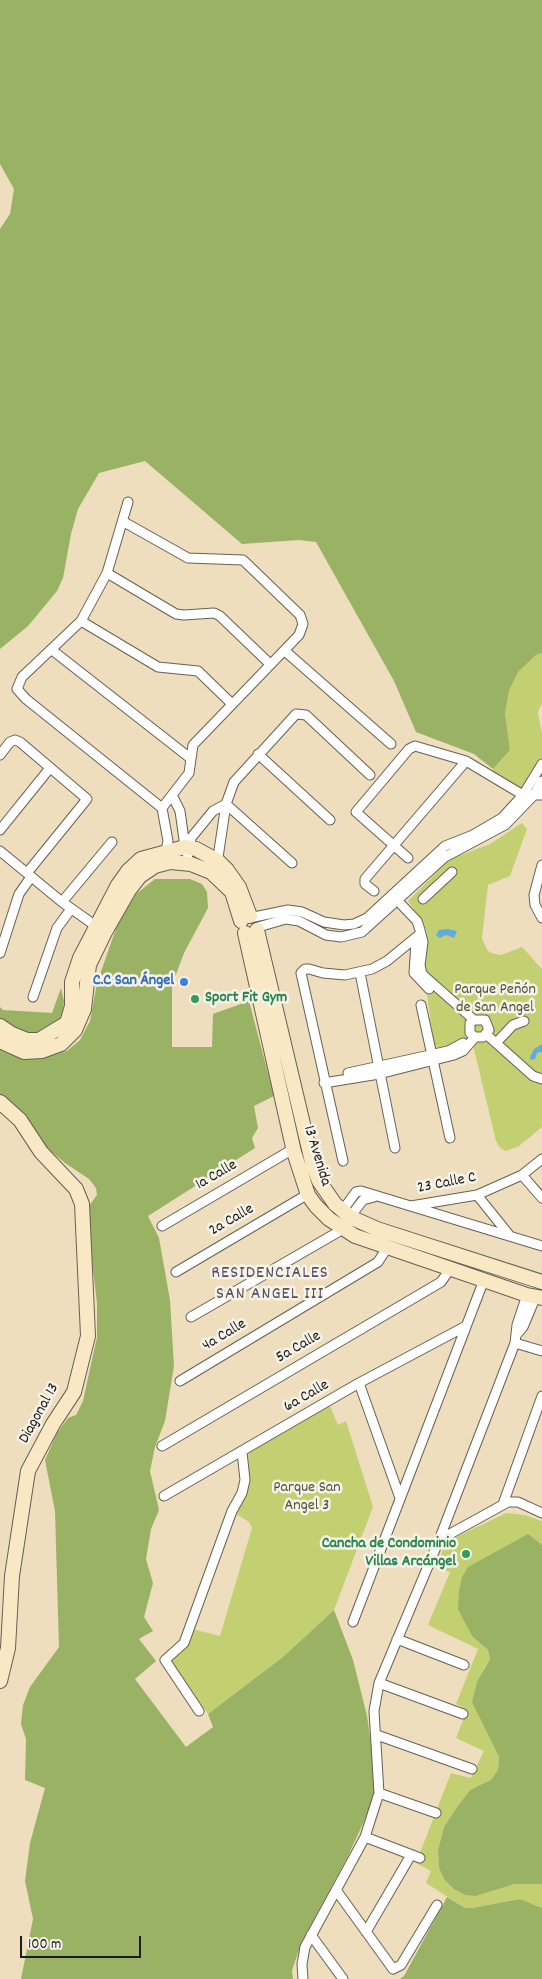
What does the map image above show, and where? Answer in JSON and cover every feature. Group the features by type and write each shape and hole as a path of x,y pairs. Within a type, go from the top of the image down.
{"street":[{"path":"128,502 124,522 107,573 80,621 22,678 17,689 26,699 162,808 168,840 166,851"},
{"path":"124,522 188,558 243,560 300,616 303,624 299,635 285,651 270,664 193,745 189,773 173,797 162,808"},
{"path":"107,573 176,614 214,613 220,616 270,664"},
{"path":"80,621 158,667 198,670 232,704"},
{"path":"52,650 190,758"},
{"path":"285,651 391,744"},
{"path":"215,867 226,804 234,782 296,714 306,715 370,775"},
{"path":"0,754 15,740 87,799 18,894 0,953"},
{"path":"408,858 356,812 414,746 466,761 523,795 538,795"},
{"path":"258,754 330,820"},
{"path":"374,891 364,882 466,761"},
{"path":"251,924 286,919 299,921 326,935 341,937 354,935 368,928 445,846 473,835 502,818 523,795 542,764"},
{"path":"0,830 50,768"},
{"path":"430,864 505,825 538,795 542,781"},
{"path":"173,797 180,811 187,847 186,864"},
{"path":"187,847 191,838 213,812 226,804"},
{"path":"226,804 292,864"},
{"path":"62,902 112,842"},
{"name":"13 Avenida","path":"0,1026 26,1040 39,1040 67,1024 72,1006 72,982 80,958 100,930 128,871 141,859 187,847 215,867 251,924 313,1166 327,1195 346,1214 450,1264"},
{"path":"0,850 62,902 100,930"},
{"name":"13 Avenida","path":"111,910 140,876 163,864 170,862 215,867"},
{"path":"430,864 443,881"},
{"path":"542,865 535,886 535,905 542,918"},
{"path":"423,899 452,872"},
{"path":"535,905 542,896"},
{"path":"395,898 417,921 420,934 416,942 414,973 420,982 483,1038 487,1035"},
{"path":"33,996 57,928 71,909"},
{"name":"13 Avenida","path":"251,924 282,1099 300,1173 308,1195 328,1219 355,1236 450,1264 535,1296"},
{"name":"13 Avenida","path":"0,1041 24,1052 42,1051 61,1044 75,1030 84,1009 89,965 100,930"},
{"path":"343,1161 301,973 305,969 323,974 360,973 387,961 420,934"},
{"path":"360,973 395,1148"},
{"path":"421,1005 450,1138"},
{"path":"324,1080 379,1070 432,1057 460,1046 472,1028 485,1020 489,1024 487,1035"},
{"path":"496,1044 513,1025 524,1021"},
{"path":"487,1035 533,1076 542,1079"},
{"path":"282,1099 280,1113 288,1152 303,1197 338,1232 355,1241 385,1251 450,1264 497,1282 466,1326 353,1622"},
{"name":"Diagonal 13","path":"0,1102 20,1120 41,1152 76,1189 82,1204 88,1336 74,1392 53,1424 28,1471 12,1576 8,1648 0,1681"},
{"name":"1a Calle","path":"162,1226 288,1152"},
{"name":"23 Calle C","path":"409,1206 477,1196 522,1175 542,1159"},
{"path":"522,1175 542,1198"},
{"path":"477,1196 510,1236"},
{"name":"2a Calle","path":"176,1272 303,1197"},
{"path":"346,1214 363,1200 374,1197 542,1246"},
{"path":"191,1317 338,1232"},
{"name":"4a Calle","path":"180,1380 378,1262 385,1251"},
{"name":"5a Calle","path":"162,1446 441,1282 450,1264"},
{"name":"13 Avenida","path":"497,1282 542,1282"},
{"path":"302,1979 302,1958 310,1935 365,1837 379,1793 374,1710 379,1683 439,1540 516,1338 517,1325 535,1296"},
{"name":"6a Calle","path":"164,1496 359,1383 466,1326"},
{"path":"516,1338 542,1351"},
{"path":"359,1383 400,1498"},
{"path":"502,1504 542,1396"},
{"path":"199,1711 165,1660 184,1643 232,1511 242,1493 245,1480 242,1452"},
{"path":"439,1540 502,1504 513,1501 542,1513"},
{"path":"397,1639 464,1665"},
{"path":"379,1683 463,1714"},
{"path":"377,1735 472,1769"},
{"path":"379,1793 436,1813"},
{"path":"365,1837 416,1856 366,1932"},
{"path":"336,1890 394,1968 401,1965 437,1905"},
{"path":"310,1935 342,1979"}],"green space":[{"path":"0,0 542,0 542,653 536,655 518,672 509,691 505,713 510,750 493,769 474,754 416,732 394,681 316,542 299,540 242,544 145,461 99,473 78,509 71,534 63,578 57,591 28,626 0,649 0,229 10,214 14,189 0,164"},
{"path":"542,653 542,703 538,712 542,734 542,761 521,794 493,772 493,769 510,750 505,713 509,691 518,672 536,655"},
{"name":"Parque Peñón de San Angel","path":"522,823 527,829 510,876 488,885 482,938 487,950 491,953 501,955 522,947 542,969 542,1127 519,1146 506,1151 500,1148 496,1141 473,1045 469,1038 437,1050 434,1046 424,972 427,932 423,922 408,901 450,859 490,844"},
{"path":"155,879 190,879 202,884 207,892 208,908 184,953 172,985 172,1047 212,1047 213,1014 249,1001 274,1096 254,1106 258,1128 252,1138 255,1148 148,1216 159,1238 170,1300 174,1366 165,1421 155,1447 150,1471 159,1510 151,1529 146,1559 153,1583 144,1617 153,1631 139,1639 156,1661 135,1679 186,1747 213,1727 208,1714 283,1657 334,1610 353,1660 367,1716 374,1765 375,1791 366,1817 347,1858 301,1943 292,1971 293,1979 21,1979 33,1919 25,1881 30,1843 45,1788 25,1780 26,1739 21,1724 23,1705 30,1687 59,1647 55,1511 45,1460 57,1433 68,1418 76,1415 83,1401 97,1337 97,1303 86,1210 97,1195 96,1188 89,1179 65,1163 40,1142 22,1115 0,1095 0,1044 44,1055 67,1051 80,1040 90,1021 97,983 119,920 136,894"},
{"path":"61,988 64,1001 62,1023 45,1035 25,1034 0,1020 0,1007 3,1010 52,1013"},
{"name":"Parque San Angel 3","path":"330,1406 338,1425 346,1421 373,1507 334,1610 283,1657 208,1714 170,1660 192,1629 220,1636 252,1528 249,1522 236,1514 247,1489 248,1452"},
{"path":"506,1513 525,1515 542,1521 542,1545 539,1543 473,1637 488,1650 490,1659 484,1668 478,1714 499,1757 498,1770 491,1781 470,1790 444,1827 438,1850 439,1868 444,1879 476,1896 515,1884 542,1884 542,1908 520,1899 465,1908 426,1883 431,1871 416,1863 451,1773 471,1778 484,1751 456,1738 467,1710 456,1704 478,1649 428,1625 450,1572 436,1567 446,1542"},
{"path":"528,1534 542,1545 542,1884 515,1884 476,1896 465,1895 454,1889 444,1879 439,1868 438,1850 444,1827 470,1790 491,1780 498,1770 499,1757 472,1702 477,1682 490,1659 488,1650 473,1637 458,1609 459,1591 462,1577 468,1567"},
{"path":"447,1897 465,1908 520,1899 542,1908 542,1979 400,1979 404,1976"}],"water":[{"path":"439,930 457,931 454,938 446,935 440,938 436,935"},
{"path":"542,1044 542,1052 537,1053 535,1059 531,1060 530,1057 534,1049"}],"place":[{"name":"C.C San Ángel","path":"184,982"},
{"name":"Sport Fit Gym","path":"195,999"},
{"name":"Cancha de Condominio Villas Arcángel","path":"466,1554"}],"district":[{"name":"RESIDENCIALES SAN ANGEL III","path":"270,1285"}]}
